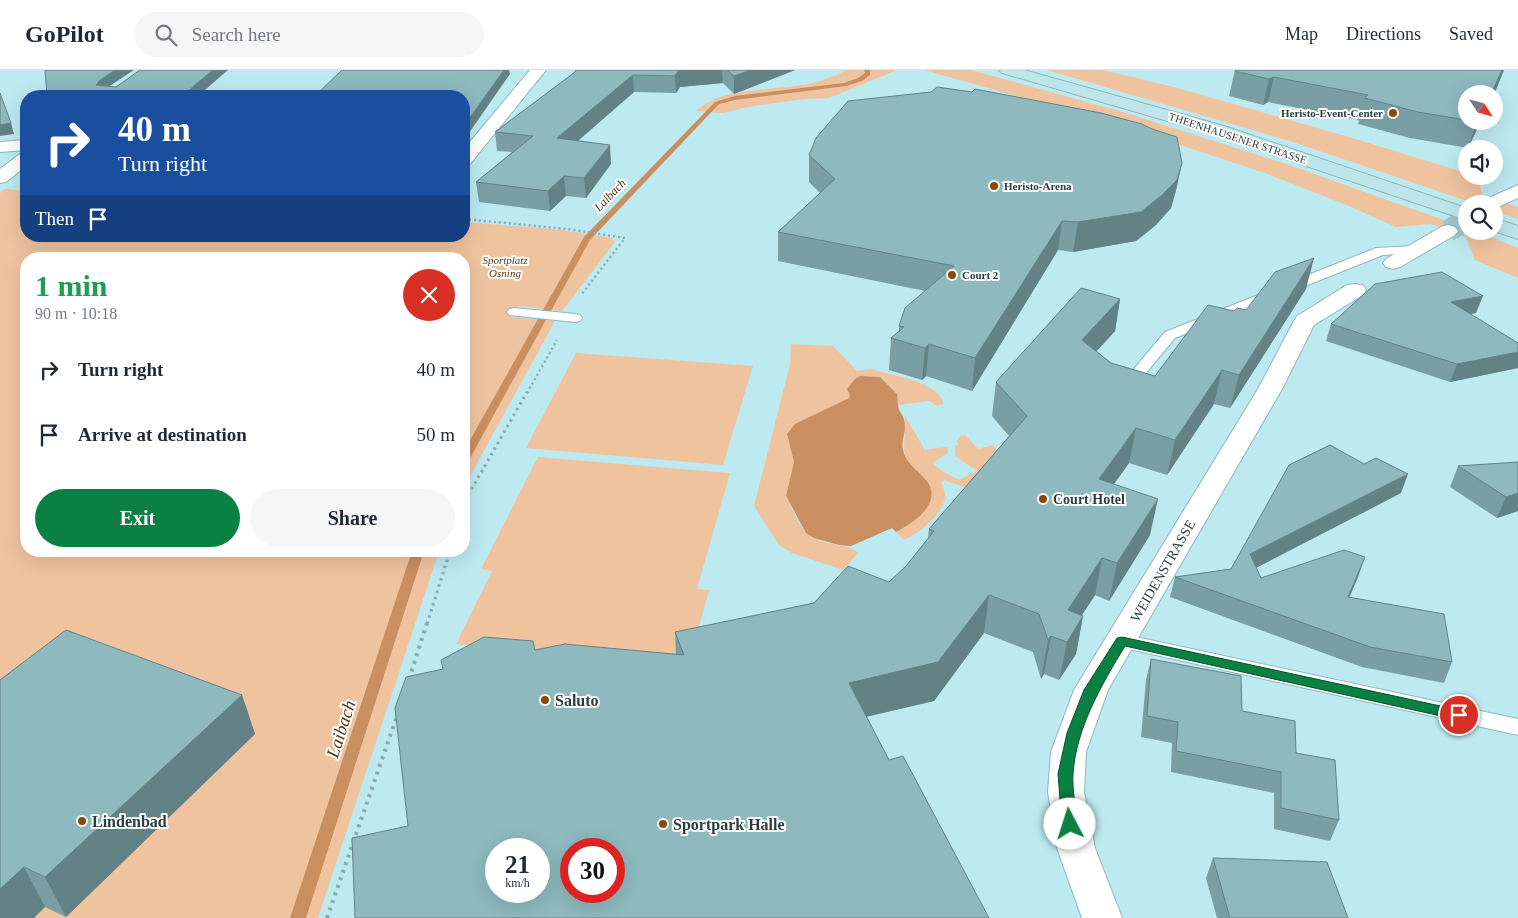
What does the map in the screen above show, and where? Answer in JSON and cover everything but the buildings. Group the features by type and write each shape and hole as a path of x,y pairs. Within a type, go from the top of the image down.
{"main road":[{"name":"THEENHAUSENER STRASSE","path":"1007,70 1218,130 1458,211"},
{"path":"1503,227 1518,233"}],"street":[{"path":"470,153 538,70"},
{"path":"0,147 20,145"},
{"path":"0,178 20,163"},
{"path":"1503,198 1518,191"},
{"path":"1392,263 1448,231"},
{"name":"WEIDENSTRASSE","path":"1102,918 1084,877 1070,824 1066,774 1074,733 1091,690 1122,641 1270,389 1305,322 1355,290"}],"lane":[{"path":"1136,376 1170,335 1381,251 1414,250"},
{"path":"514,312 567,317"},
{"path":"1122,641 1518,727"}],"path":[{"path":"470,221 566,229 625,238 569,311 566,324 470,492"},
{"path":"409,681 448,557"},
{"path":"328,918 399,709"}],"green space":[{"path":"845,70 897,70 829,98 804,99 747,107 723,113 696,111 710,102 725,96 812,83 837,75"},
{"path":"924,70 971,70 1123,112 1292,166 1458,225 1458,234 1431,224 1396,227 1349,206 1265,173 1119,125"},
{"path":"1047,70 1102,70 1174,87 1349,137 1458,171 1458,185 1480,185 1482,195 1458,195 1458,198 1293,142"},
{"name":"Lindenbad","path":"5,189 20,190 20,242 470,242 470,222 563,230 611,238 615,242 562,311 518,306 510,317 555,321 470,476 470,252 20,252 20,557 437,557 318,918 0,918 0,193"},
{"path":"1503,202 1518,207 1518,219 1503,213"},
{"path":"1467,240 1498,240 1518,248 1518,278 1475,260"},
{"path":"791,344 833,346 857,371 871,369 926,385 934,390 944,404 937,406 930,401 897,405 897,394 880,377 860,376 849,398 787,434 794,462 786,496 798,521 808,534 820,541 847,547 858,553 843,570 792,553 779,545 754,506 790,364"},
{"path":"576,353 753,366 723,465 526,448"},
{"path":"905,416 925,450 947,447 948,453 932,463 959,480 977,471 955,456 955,446 959,445 957,441 959,437 965,435 978,449 993,445 999,452 975,491 944,480 941,483 944,490 944,502 937,514 916,533 904,540 896,532 906,527 926,480 910,463 904,451"},
{"path":"538,457 730,473 697,589 709,590 688,667 456,644 492,571 481,569"}],"shaded area":[{"path":"860,376 880,377 897,394 899,408 905,423 903,450 909,463 926,480 931,488 931,496 925,511 911,523 896,532 892,528 851,546 839,545 814,538 806,533 786,496 794,462 787,434 795,424 849,398 850,395 847,389"}],"waterway":[{"name":"Laibach","path":"470,449 587,239 717,103 747,96 827,88 846,84 860,80 868,74 867,70"},
{"name":"Laibach","path":"298,918 416,557"}],"tunnel":[{"path":"1448,231 1458,225"}],"place":[{"name":"Heristo-Event-Center","path":"1393,113"},
{"name":"Heristo-Arena","path":"994,186"},
{"name":"Court 2","path":"952,275"},
{"name":"Court Hotel","path":"1043,499"},
{"name":"Saluto","path":"545,700"},
{"name":"Lindenbad","path":"82,821"},
{"name":"Sportpark Halle","path":"663,824"}],"route":[{"path":"1070,824 1066,774 1074,733 1091,690 1122,641 1459,715"}],"park label":[{"name":"Sportplatz Osning","path":"505,266"}]}
